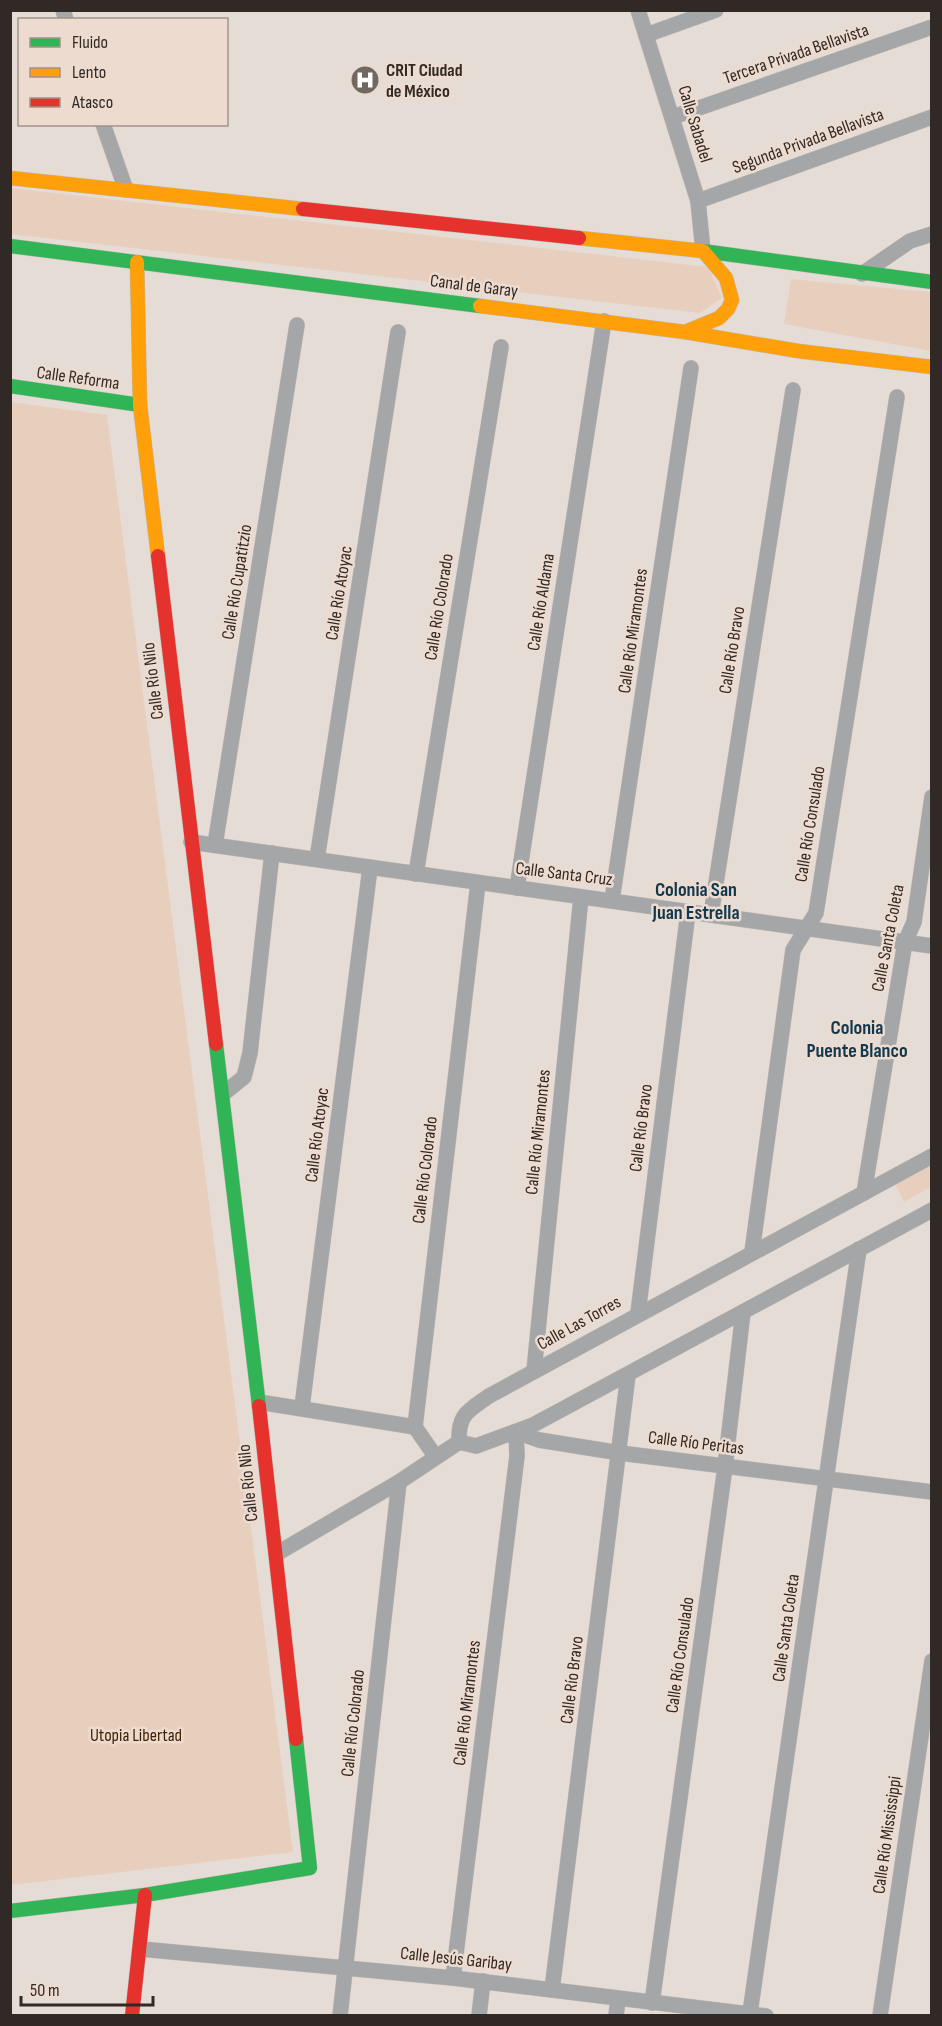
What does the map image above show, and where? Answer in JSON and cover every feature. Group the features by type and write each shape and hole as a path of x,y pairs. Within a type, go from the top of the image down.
{"main road":[{"path":"10,178 703,251 932,282"},
{"name":"Canal de Garay","path":"10,246 604,321 798,351 932,367"},
{"path":"685,332 724,316 733,301 731,284 722,270 703,251"},
{"name":"Calle Río Nilo","path":"137,262 140,405 259,1402 310,1868 145,1895"},
{"name":"Calle Reforma","path":"10,386 140,405"},
{"path":"10,1911 145,1895 132,2016"}],"street":[{"name":"Calle Sabadel","path":"638,10 698,201 703,251"},
{"path":"646,35 716,10"},
{"name":"Tercera Privada Bellavista","path":"673,117 932,27"},
{"name":"Segunda Privada Bellavista","path":"698,201 932,117"},
{"path":"104,126 126,190"},
{"path":"862,274 910,241 932,234"},
{"name":"Calle Río Aldama","path":"517,888 604,321"},
{"name":"Calle Río Cupatitzio","path":"215,845 297,325"},
{"name":"Calle Río Atoyac","path":"317,859 398,332"},
{"name":"Calle Río Colorado","path":"416,874 501,347"},
{"name":"Calle Río Miramontes","path":"612,900 692,368"},
{"name":"Calle Río Bravo","path":"711,915 793,390"},
{"name":"Calle Río Consulado","path":"752,1252 793,950 816,913 897,397"},
{"name":"Calle Santa Coleta","path":"864,1193 905,942 914,922 932,797"},
{"name":"Calle Santa Cruz","path":"191,842 932,946"},
{"path":"223,1094 244,1077 250,1053 272,854"},
{"name":"Calle Río Atoyac","path":"302,1407 370,868"},
{"name":"Calle Río Colorado","path":"415,1427 478,883"},
{"name":"Calle Río Miramontes","path":"534,1371 581,897"},
{"name":"Calle Río Bravo","path":"638,1313 688,912"},
{"name":"Calle Las Torres","path":"459,1442 459,1426 465,1413 534,1371 932,1156"},
{"path":"276,1554 399,1482 459,1442 476,1446 516,1432 628,1375 932,1210"},
{"name":"Calle Santa Coleta","path":"750,2013 859,1249"},
{"name":"Calle Río Consulado","path":"652,2003 726,1467 743,1312"},
{"name":"Calle Río Bravo","path":"552,1990 628,1375"},
{"path":"259,1402 302,1407 415,1427 435,1456"},
{"name":"Calle Río Miramontes","path":"453,1978 517,1455 516,1432"},
{"name":"Calle Río Peritas","path":"516,1432 539,1440 620,1453 827,1479 931,1487"},
{"name":"Calle Río Colorado","path":"340,2016 399,1482"},
{"name":"Calle Río Mississippi","path":"880,2016 932,1661"},
{"name":"Calle Jesús Garibay","path":"141,1949 453,1978 766,2016"},
{"path":"479,2016 483,1982"},
{"path":"616,2016 618,1999"}],"green space":[{"path":"11,188 708,267 722,298 700,313 11,234"},
{"path":"791,279 931,292 931,351 784,324"},
{"name":"Utopia Libertad","path":"11,402 107,415 293,1852 11,1885"},
{"path":"931,1161 931,1187 904,1202 894,1182"}],"traffic: fast":[{"path":"10,246 480,306"},
{"path":"703,251 932,282"},
{"path":"10,386 140,405"},
{"path":"216,1044 259,1406"},
{"path":"10,1911 145,1895 310,1868 296,1739"}],"traffic: slow":[{"path":"10,178 303,209"},
{"path":"480,306 685,332 719,318 728,309 732,300 726,278 703,251 579,238"},
{"path":"137,262 140,405 158,556"},
{"path":"685,332 798,351 932,367"}],"traffic: jam":[{"path":"303,209 579,238"},
{"path":"158,556 216,1044"},
{"path":"259,1406 296,1739"},
{"path":"132,2016 145,1895"}],"place":[{"name":"CRIT Ciudad de México","path":"365,80"}],"district":[{"name":"Colonia San Juan Estrella","path":"696,902"},
{"name":"Colonia Puente Blanco","path":"857,1040"}]}
